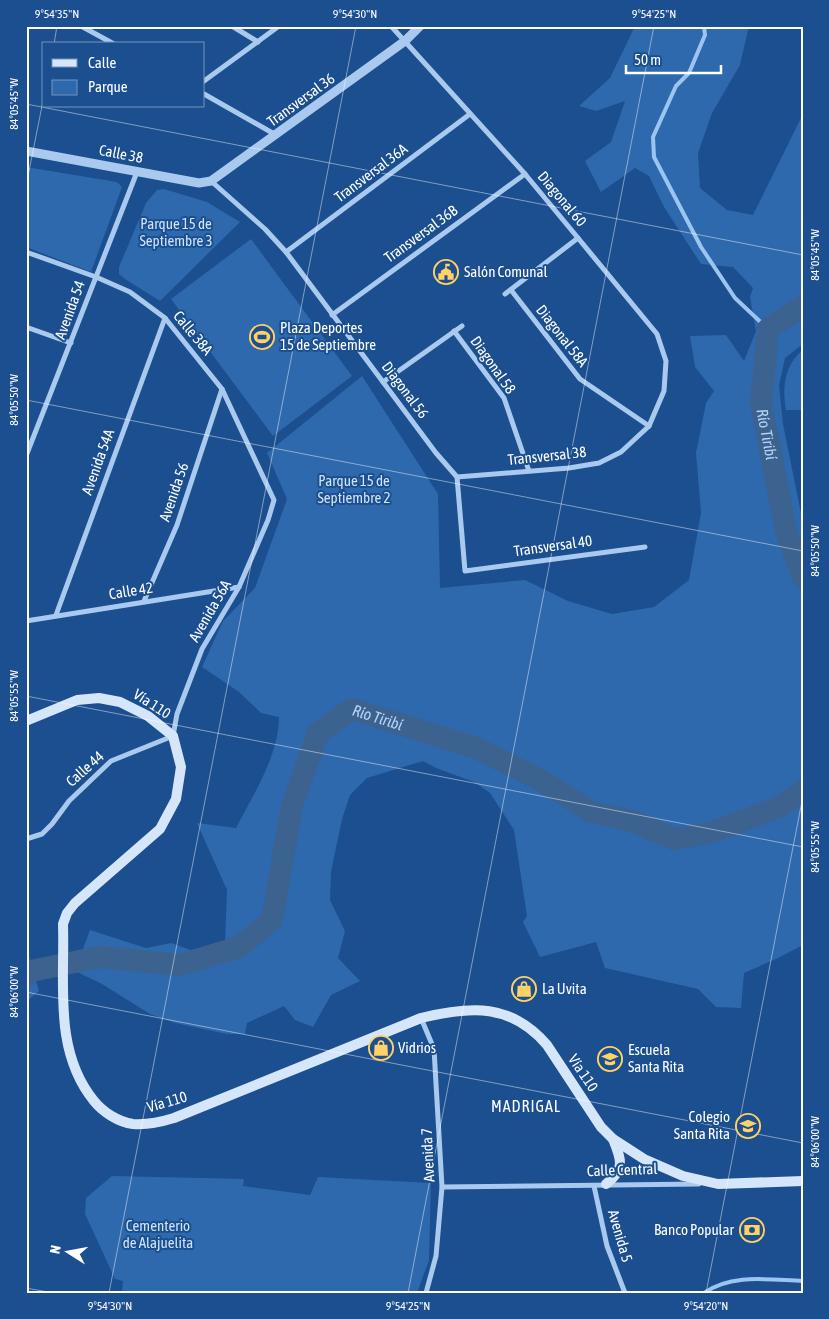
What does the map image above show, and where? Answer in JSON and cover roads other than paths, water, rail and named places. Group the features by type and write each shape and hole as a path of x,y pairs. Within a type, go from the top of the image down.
{"main road":[{"name":"Vía 110","path":"26,721 77,700 99,698 120,702 148,716 173,736 181,767 176,799 160,829 75,903 67,913 63,924 63,1004 68,1042 73,1064 80,1080 100,1108 115,1118 132,1124 152,1123 174,1118 421,1018 445,1012 475,1010 497,1012 519,1020 547,1045 601,1127 613,1138 644,1159 669,1171 718,1184"},
{"path":"606,1184 620,1170 620,1157 613,1138"},
{"name":"Calle Central","path":"718,1184 803,1181"}],"street":[{"path":"81,26 110,42"},
{"path":"232,26 258,42"},
{"path":"205,80 279,26"},
{"name":"Diagonal 60","path":"391,26 525,174 657,334 666,361 664,391"},
{"name":"Transversal 36","path":"211,181 406,41 420,26"},
{"path":"205,95 276,135"},
{"name":"Transversal 36A","path":"286,252 470,114"},
{"name":"Calle 38","path":"26,150 199,183 211,181"},
{"name":"Avenida 54","path":"26,456 137,172"},
{"name":"Transversal 36B","path":"332,315 525,174"},
{"name":"Diagonal 56","path":"211,181 265,229 286,252 436,453 457,478"},
{"path":"505,294 578,238"},
{"name":"Calle 38A","path":"26,252 96,277 130,292 165,318 222,389 274,500"},
{"name":"Diagonal 58A","path":"511,290 580,379 649,426"},
{"name":"Avenida 54A","path":"56,616 165,318"},
{"path":"383,382 462,326"},
{"path":"26,327 71,343"},
{"name":"Diagonal 58","path":"454,332 504,398 530,471"},
{"name":"Avenida 56","path":"144,601 177,526 222,389"},
{"name":"Transversal 38","path":"457,478 569,468 599,463 621,452 649,426 664,391"},
{"name":"Transversal 40","path":"457,478 465,571 645,547"},
{"name":"Avenida 56A","path":"173,736 177,714 202,649 239,588 268,520 274,500"},
{"name":"Calle 42","path":"26,621 144,601 239,588"},
{"name":"Calle 44","path":"26,839 42,834 69,801 111,761 173,736"},
{"name":"Avenida 7","path":"421,1018 434,1049 442,1187 436,1256 426,1293"},
{"name":"Calle Central","path":"442,1187 718,1184"},
{"name":"Avenida 5","path":"594,1186 607,1246 625,1293"}],"waterway":[{"path":"704,26 705,35 689,73 676,86 653,137 654,157 701,247 735,298 768,329"},
{"name":"Río Tiribí","path":"803,306 768,329 761,403 786,531 803,577"},
{"name":"Río Tiribí","path":"26,976 31,971 99,957 180,965 239,947 272,920 292,806 318,733 352,709 476,748 539,779 591,812 629,820 674,839 710,833 779,807 803,791"},
{"path":"704,1293 715,1287 739,1280 803,1281"}],"place":[{"name":"Salón Comunal","path":"446,272"},
{"name":"Plaza Deportes 15 de Septiembre","path":"262,337"},
{"name":"La Uvita","path":"524,989"},
{"name":"Vidrios","path":"381,1048"},
{"name":"Escuela Santa Rita","path":"610,1059"},
{"name":"Colegio Santa Rita","path":"748,1126"},
{"name":"Banco Popular","path":"752,1230"}],"district":[{"name":"MADRIGAL","path":"526,1106"}],"park label":[{"name":"Parque 15 de Septiembre 3","path":"176,232"},
{"name":"Parque 15 de Septiembre 2","path":"354,490"},
{"name":"Cementerio de Alajuelita","path":"158,1234"}]}
